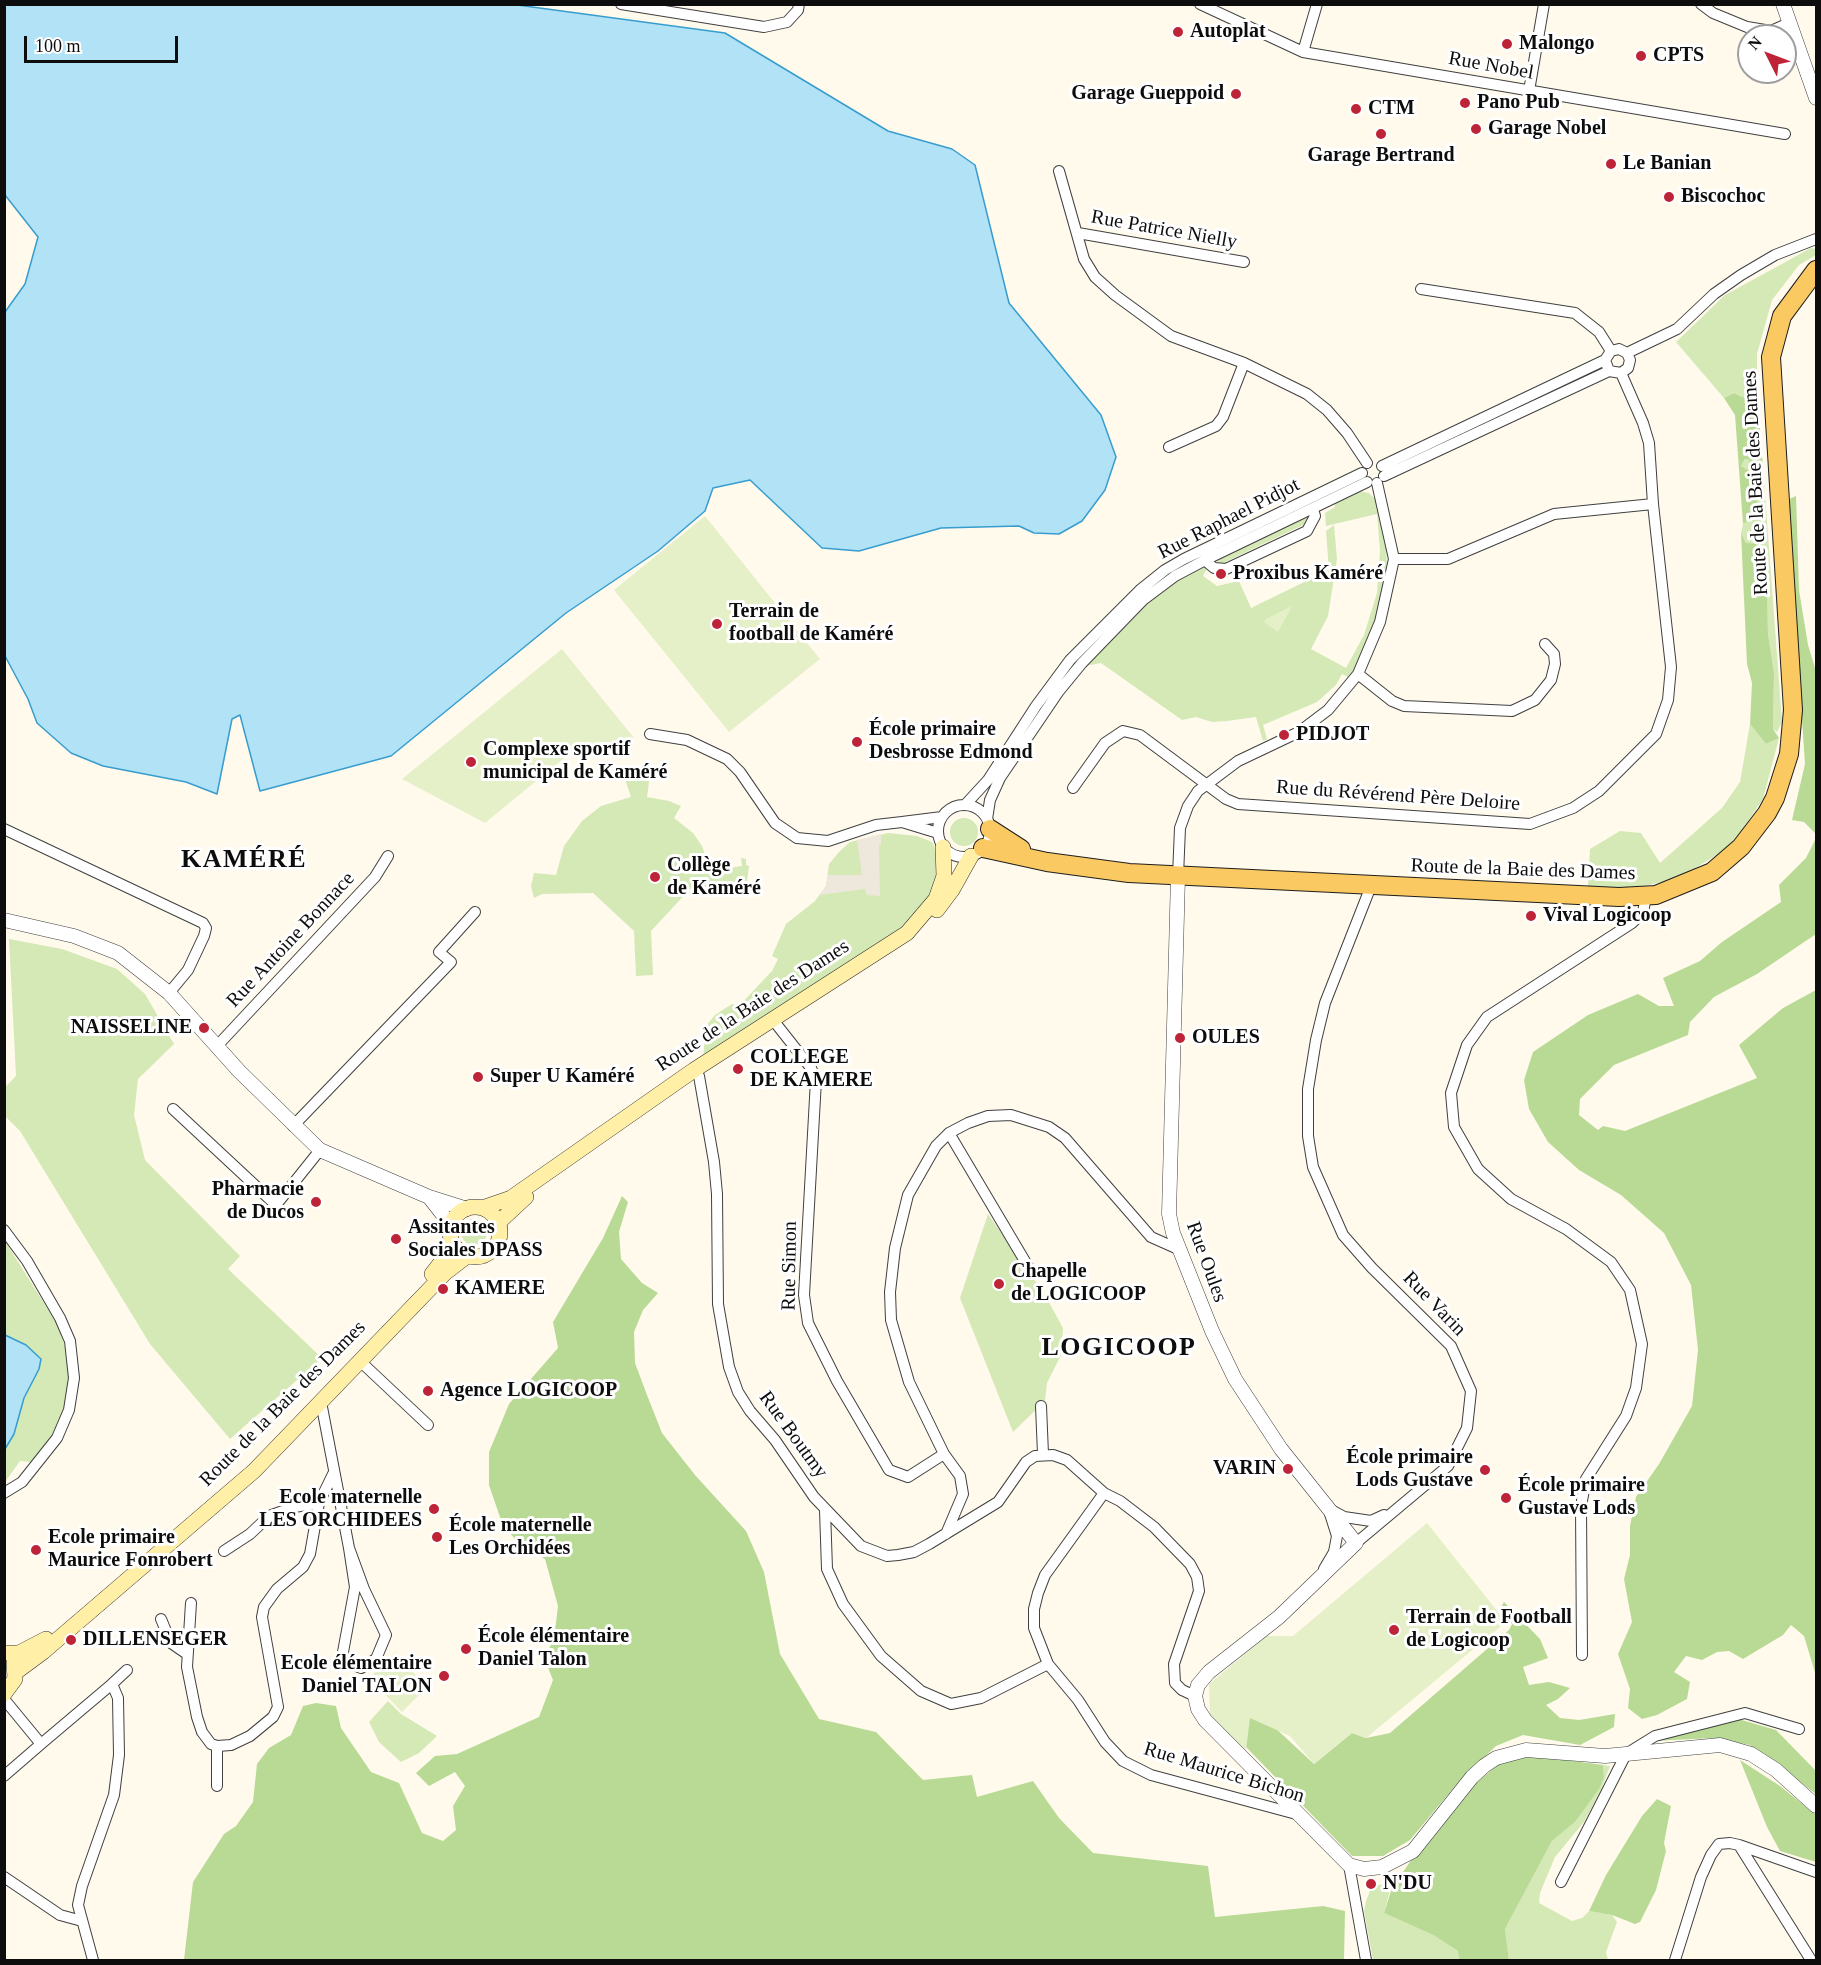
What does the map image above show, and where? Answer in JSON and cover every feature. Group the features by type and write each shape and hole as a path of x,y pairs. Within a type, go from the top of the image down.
{"main road":[{"name":"Route de la Baie des Dames","path":"498,1223 517,1203 699,1076 911,938 941,906 977,852 1178,876 1646,897 1696,881 1712,872 1754,833 1775,798 1789,754 1793,710 1771,357 1782,316 1816,270"},
{"name":"Route de la Baie des Dames","path":"988,824 1005,840 1047,862"},
{"name":"Route de la Baie des Dames","path":"474,1208 511,1198 694,1070 908,933 936,899 944,876 941,840"},
{"path":"474,1208 495,1217 498,1223 499,1238 491,1251 478,1257 467,1256 454,1246 451,1225 455,1218 474,1208"},
{"name":"Route de la Baie des Dames","path":"6,1652 19,1653 40,1644 241,1469 441,1265 454,1246"},
{"name":"Route de la Baie des Dames","path":"16,1672 43,1652 254,1470 445,1273 467,1256"},
{"path":"4,1694 12,1686 16,1672 6,1652"}],"street":[{"path":"621,4 764,27 787,22 798,10 799,4"},
{"name":"Rue Nobel","path":"1200,4 1303,52 1785,134"},
{"path":"1303,52 1317,4"},
{"path":"1529,91 1544,4"},
{"path":"1701,4 1747,27 1771,31 1789,23"},
{"path":"1783,4 1816,98"},
{"name":"Rue Patrice Nielly","path":"1059,171 1084,260 1095,277 1170,336 1244,363 1307,394 1327,410 1347,433 1373,474 1394,559 1380,621 1358,674 1328,710 1299,732 1238,761 1206,784 1188,806 1180,828 1178,876"},
{"name":"Rue Patrice Nielly","path":"1078,233 1244,262"},
{"path":"1627,353 1677,329 1714,294 1741,275 1775,255 1816,238"},
{"name":"Rue du Révérend Père Deloire","path":"1072,788 1105,743 1123,731 1140,735 1226,799 1238,804 1530,824 1573,808 1599,791 1640,753 1656,734 1668,700 1671,667 1653,504 1649,443 1599,332 1575,313 1421,289"},
{"path":"1619,349 1627,353 1629,364 1612,364 1619,349"},
{"path":"1169,447 1216,426 1223,417 1244,363"},
{"name":"Rue Raphael Pidjot","path":"988,824 990,800 1000,778 1059,691 1082,663 1143,600 1175,576 1206,554 1612,364"},
{"name":"Rue Raphael Pidjot","path":"964,805 988,780 1036,705 1070,660 1140,590 1165,570 1313,509 1373,474"},
{"path":"1394,559 1448,559 1554,514 1653,504"},
{"path":"1206,554 1214,568 1226,569 1307,531 1315,516 1313,509"},
{"path":"1358,674 1392,701 1404,706 1512,711 1535,700 1551,680 1555,664 1554,654 1545,644"},
{"path":"650,734 687,740 727,759 740,772 775,824 796,838 828,841 876,825 942,817 952,808 964,805 978,809 988,824 977,852 956,856 941,840 902,822"},
{"path":"941,840 942,817"},
{"path":"4,829 203,922 206,928 204,936 188,970 169,993"},
{"name":"Rue Antoine Bonnace","path":"217,1046 375,877 388,856"},
{"name":"Rue Oules","path":"1178,876 1169,1214 1178,1249 1235,1379 1281,1449 1356,1543"},
{"name":"Rue Varin","path":"1195,1696 1198,1685 1209,1672 1279,1617 1356,1543 1448,1466 1467,1428 1471,1391 1451,1346 1372,1268 1343,1235 1313,1167 1308,1136 1308,1089 1316,1040 1325,1003 1371,886"},
{"path":"1582,1655 1581,1506 1586,1479 1626,1416 1636,1388 1642,1344 1630,1290 1611,1262 1566,1229 1511,1199 1478,1169 1454,1127 1451,1093 1467,1045 1487,1017 1632,923 1643,912 1646,897"},
{"path":"293,1126 451,962 439,952 475,912"},
{"path":"4,920 66,934 118,953 169,993 293,1126 320,1150 429,1197 474,1208"},
{"name":"Rue Simon","path":"777,1025 811,1068 816,1080 804,1295 805,1313 810,1329 889,1470 908,1477 944,1454"},
{"name":"Rue Boutmy","path":"699,1076 714,1162 717,1194 718,1304 729,1367 738,1392 750,1411 776,1440 825,1510 861,1546 886,1556 914,1552 998,1502 1026,1462 1043,1454"},
{"path":"173,1109 276,1205 320,1150"},
{"path":"946,1534 963,1494 960,1476 944,1454 909,1382 891,1320 890,1292 895,1248 908,1195 930,1154 949,1133 988,1116 1011,1115 1049,1127 1065,1138 1150,1237 1178,1249"},
{"path":"949,1133 1029,1268"},
{"path":"429,1197 451,1225"},
{"path":"4,1230 27,1261 60,1318 70,1341 74,1378 69,1410 57,1438 22,1482 4,1493"},
{"path":"360,1361 428,1425"},
{"path":"321,1402 355,1587 343,1652 345,1662 361,1668 376,1659 386,1635 364,1589 349,1548"},
{"path":"1041,1406 1043,1454 1067,1460 1104,1493 1120,1501 1154,1527 1190,1564 1197,1577 1199,1591 1174,1664 1175,1683 1182,1690 1195,1696 1198,1709 1205,1720 1302,1816"},
{"path":"191,1603 187,1654 197,1717 206,1738 218,1746 231,1745 250,1736 273,1717 278,1707 262,1617 264,1607 277,1589 303,1567 307,1560 319,1503 333,1474"},
{"name":"Rue Maurice Bichon","path":"1104,1493 1045,1575 1038,1593 1034,1609 1034,1628 1048,1664 1077,1700 1105,1742 1123,1761 1151,1775 1302,1816 1349,1865"},
{"path":"224,1551 249,1534 269,1516 294,1507 319,1503"},
{"path":"1328,1508 1344,1517 1371,1521 1393,1511"},
{"path":"1305,1592 1334,1552 1337,1536 1328,1508"},
{"path":"825,1510 827,1569 843,1604 880,1656 921,1691 951,1704 981,1698 1048,1664"},
{"path":"161,1618 171,1643 187,1654"},
{"path":"4,1776 127,1670"},
{"path":"93,1960 78,1905 82,1886 114,1795 119,1755 118,1698 112,1684"},
{"path":"4,1699 41,1744"},
{"path":"1561,1882 1626,1754 1655,1736 1745,1713 1799,1729"},
{"path":"1366,1960 1349,1865 1364,1869 1379,1868 1413,1851 1472,1777 1496,1758 1526,1750 1605,1756 1720,1745 1751,1754 1776,1770 1816,1806"},
{"path":"217,1786 218,1746"},
{"path":"1675,1960 1711,1855 1719,1845 1730,1843 1739,1845 1816,1872"},
{"path":"1739,1845 1811,1960"},
{"path":"4,1877 60,1915 81,1921"}],"green space":[{"path":"1811,248 1816,249 1816,255 1799,265 1772,300 1757,354 1757,392 1742,397 1734,393 1724,398 1676,342 1725,295"},
{"path":"1757,392 1763,468 1760,469 1750,464 1749,459 1745,459 1741,466 1753,474 1757,501 1752,519 1743,524 1735,415 1724,398 1734,393 1742,397"},
{"path":"1746,458 1750,459 1750,464 1759,469 1763,468 1782,722 1777,732 1773,729 1774,673 1768,634 1767,587 1759,592 1760,555 1746,543 1741,533 1743,524 1752,519 1741,466"},
{"path":"1359,491 1369,493 1379,503 1387,566 1380,608 1366,646 1350,678 1342,674 1336,685 1317,702 1263,725 1267,739 1263,741 1256,717 1212,722 1196,717 1182,720 1101,663 1085,666 1129,623 1134,614 1177,578 1203,565 1208,566 1203,576 1217,586 1239,581 1251,608 1329,570 1326,531 1334,525 1337,559 1328,616 1311,649 1346,668 1364,635 1377,593 1380,551 1377,514 1326,526 1325,513 1335,507 1334,502"},
{"path":"1796,496 1799,590 1808,645 1816,671 1816,834 1804,822 1792,820 1805,764 1787,500"},
{"name":"Terrain de football de Kaméré","path":"705,516 820,659 729,732 614,590"},
{"path":"1306,517 1309,520 1307,531 1303,525 1225,562 1226,569 1218,563 1217,559 1299,518"},
{"path":"1741,533 1746,543 1758,544 1759,592 1767,586 1768,634 1774,673 1773,729 1779,738 1766,744 1750,724 1752,683 1747,664"},
{"path":"1292,606 1278,632 1264,622 1266,619"},
{"path":"562,649 634,738 569,754 485,823 402,779"},
{"path":"1750,724 1766,744 1779,738 1763,799 1730,847 1677,879 1643,886 1598,889 1588,886 1590,849 1620,831 1641,833 1660,863 1722,808 1740,782"},
{"path":"638,773 650,774 647,797 681,806 674,818 693,833 702,846 711,871 742,866 741,858 746,859 746,865 749,866 747,882 750,890 745,890 745,887 690,889 651,931 653,975 636,976 634,931 593,893 542,894 534,898 531,886 534,873 556,875 564,846 582,821 601,806 631,797 624,776"},
{"path":"964,818 974,822 978,832 974,842 964,846 954,842 950,832 954,822"},
{"path":"888,833 917,836 932,842 940,857 936,886 922,909 895,936 703,1059 706,1026 715,1015 732,1004 739,1006 772,971 778,959 772,956 786,924 815,901 826,886 829,864 850,842"},
{"path":"1816,838 1816,934 1757,974 1714,997 1690,1022 1688,1035 1614,1065 1580,1099 1579,1115 1598,1130 1603,1126 1625,1131 1757,1078 1739,1045 1783,1008 1816,990 1816,1676 1804,1636 1791,1625 1783,1635 1743,1659 1729,1651 1717,1652 1702,1660 1686,1656 1674,1672 1690,1682 1687,1699 1657,1715 1642,1719 1628,1708 1630,1689 1618,1654 1632,1622 1624,1579 1630,1555 1630,1526 1636,1497 1659,1464 1692,1406 1698,1350 1691,1285 1664,1233 1621,1195 1579,1170 1548,1142 1529,1109 1524,1080 1533,1052 1588,1015 1638,994 1659,1006 1674,1006 1663,978 1700,961 1722,942 1781,902 1779,885 1806,858"},
{"path":"9,939 62,949 117,969 145,994 174,1044 138,1079 134,1115 145,1160 240,1256 228,1269 322,1358 230,1439 150,1344 20,1131 5,1116 5,1087 16,1076"},
{"path":"622,1196 628,1202 619,1232 621,1259 642,1283 658,1293 643,1310 634,1332 635,1363 647,1395 662,1433 695,1475 746,1531 764,1572 780,1654 819,1719 876,1732 923,1780 972,1775 977,1797 1033,1781 1059,1818 1093,1853 1208,1866 1215,1917 1323,1906 1345,1911 1344,1960 184,1960 193,1882 224,1834 236,1826 253,1802 257,1764 269,1748 291,1735 303,1706 316,1703 336,1706 341,1728 371,1772 399,1783 422,1833 443,1841 456,1830 453,1806 465,1786 455,1772 429,1786 416,1773 435,1756 457,1754 539,1717 553,1680 544,1658 554,1639 558,1606 545,1559 521,1545 503,1526 489,1485 489,1452 509,1404 558,1348 553,1322 603,1238"},
{"path":"988,1214 1045,1295 1063,1328 1061,1355 1047,1383 1045,1401 1013,1432 960,1298"},
{"path":"474,1219 483,1223 487,1232 483,1241 474,1245 465,1241 461,1232 465,1223"},
{"path":"5,1241 57,1324 68,1355 68,1389 63,1414 51,1439 32,1462 20,1461 5,1482"},
{"path":"1427,1523 1506,1622 1366,1738 1352,1733 1314,1764 1290,1736 1250,1718 1246,1750 1210,1718 1209,1684 1267,1636 1293,1636"},
{"path":"1504,1602 1540,1639 1548,1658 1523,1667 1529,1685 1549,1682 1570,1688 1558,1699 1546,1705 1560,1718 1579,1720 1615,1714 1614,1727 1580,1745 1523,1735 1496,1746 1456,1785 1410,1840 1383,1856 1352,1856 1212,1712 1252,1714 1271,1724 1314,1764 1352,1733 1366,1738 1390,1733 1509,1630 1512,1624 1500,1609"},
{"path":"395,1653 427,1687 402,1712 369,1678"},
{"path":"388,1701 401,1714 437,1736 419,1753 401,1762 379,1742 369,1722"},
{"path":"1735,1718 1776,1730 1816,1771 1816,1794 1750,1745 1713,1738 1653,1741"},
{"path":"1528,1755 1603,1765 1604,1777 1599,1789 1575,1822 1552,1841 1505,1929 1509,1960 1459,1960 1458,1951 1433,1935 1384,1913 1392,1888 1423,1843 1479,1780 1501,1763"},
{"path":"1740,1760 1780,1786 1816,1815 1816,1862 1780,1851 1767,1827"},
{"path":"1603,1765 1610,1766 1601,1790 1584,1822 1555,1857 1540,1893 1539,1903 1572,1921 1582,1918 1589,1911 1612,1915 1617,1922 1606,1952 1608,1960 1509,1960 1505,1929 1552,1841 1575,1822 1604,1777"},
{"path":"1657,1799 1671,1806 1664,1843 1666,1851 1656,1890 1640,1922 1635,1924 1612,1915 1589,1911 1606,1875 1642,1816"},
{"path":"1392,1883 1384,1913 1433,1935 1458,1951 1459,1960 1373,1960 1364,1911 1366,1901 1372,1886"}],"shaded area":[{"path":"881,834 881,845 879,845 880,896 867,895 865,889 819,895 826,886 828,875 862,875 857,840"}],"water":[{"path":"510,4 725,33 888,131 952,149 975,165 1009,303 1101,415 1116,457 1105,490 1082,521 1059,534 1034,533 1019,526 941,528 859,551 822,548 750,480 713,488 705,511 658,551 566,613 391,756 260,791 240,715 232,719 217,794 186,782 103,766 71,753 37,723 28,699 5,656 5,312 25,284 38,237 5,195 5,5"},
{"path":"5,1335 26,1345 41,1359 39,1369 24,1398 14,1434 5,1449"}],"place":[{"name":"Autoplat","path":"1178,32"},
{"name":"Malongo","path":"1507,44"},
{"name":"CPTS","path":"1641,56"},
{"name":"Garage Gueppoid","path":"1236,94"},
{"name":"Pano Pub","path":"1465,103"},
{"name":"CTM","path":"1356,109"},
{"name":"Garage Nobel","path":"1476,129"},
{"name":"Garage Bertrand","path":"1381,134"},
{"name":"Le Banian","path":"1611,164"},
{"name":"Biscochoc","path":"1669,197"},
{"name":"Proxibus Kaméré","path":"1221,574"},
{"name":"Terrain de football de Kaméré","path":"717,624"},
{"name":"PIDJOT","path":"1284,735"},
{"name":"École primaire Desbrosse Edmond","path":"857,742"},
{"name":"Complexe sportif municipal de Kaméré","path":"471,762"},
{"name":"Collège de Kaméré","path":"655,877"},
{"name":"Vival Logicoop","path":"1531,916"},
{"name":"NAISSELINE","path":"204,1028"},
{"name":"OULES","path":"1180,1038"},
{"name":"COLLEGE DE KAMERE","path":"738,1069"},
{"name":"Super U Kaméré","path":"478,1077"},
{"name":"Pharmacie de Ducos","path":"316,1202"},
{"name":"Assitantes Sociales DPASS","path":"396,1239"},
{"name":"Chapelle de LOGICOOP","path":"999,1284"},
{"name":"KAMERE","path":"443,1289"},
{"name":"Agence LOGICOOP","path":"428,1391"},
{"name":"VARIN","path":"1288,1469"},
{"name":"École primaire Lods Gustave","path":"1485,1470"},
{"name":"École primaire Gustave Lods","path":"1506,1498"},
{"name":"Ecole maternelle LES ORCHIDEES","path":"434,1509"},
{"name":"École maternelle Les Orchidées","path":"437,1537"},
{"name":"Ecole primaire Maurice Fonrobert","path":"36,1550"},
{"name":"Terrain de Football de Logicoop","path":"1394,1630"},
{"name":"DILLENSEGER","path":"71,1640"},
{"name":"École élémentaire Daniel Talon","path":"466,1649"},
{"name":"Ecole élémentaire Daniel TALON","path":"444,1676"},
{"name":"N'DU","path":"1371,1884"}],"district":[{"name":"KAMÉRÉ","path":"244,860"},
{"name":"LOGICOOP","path":"1119,1348"}]}
